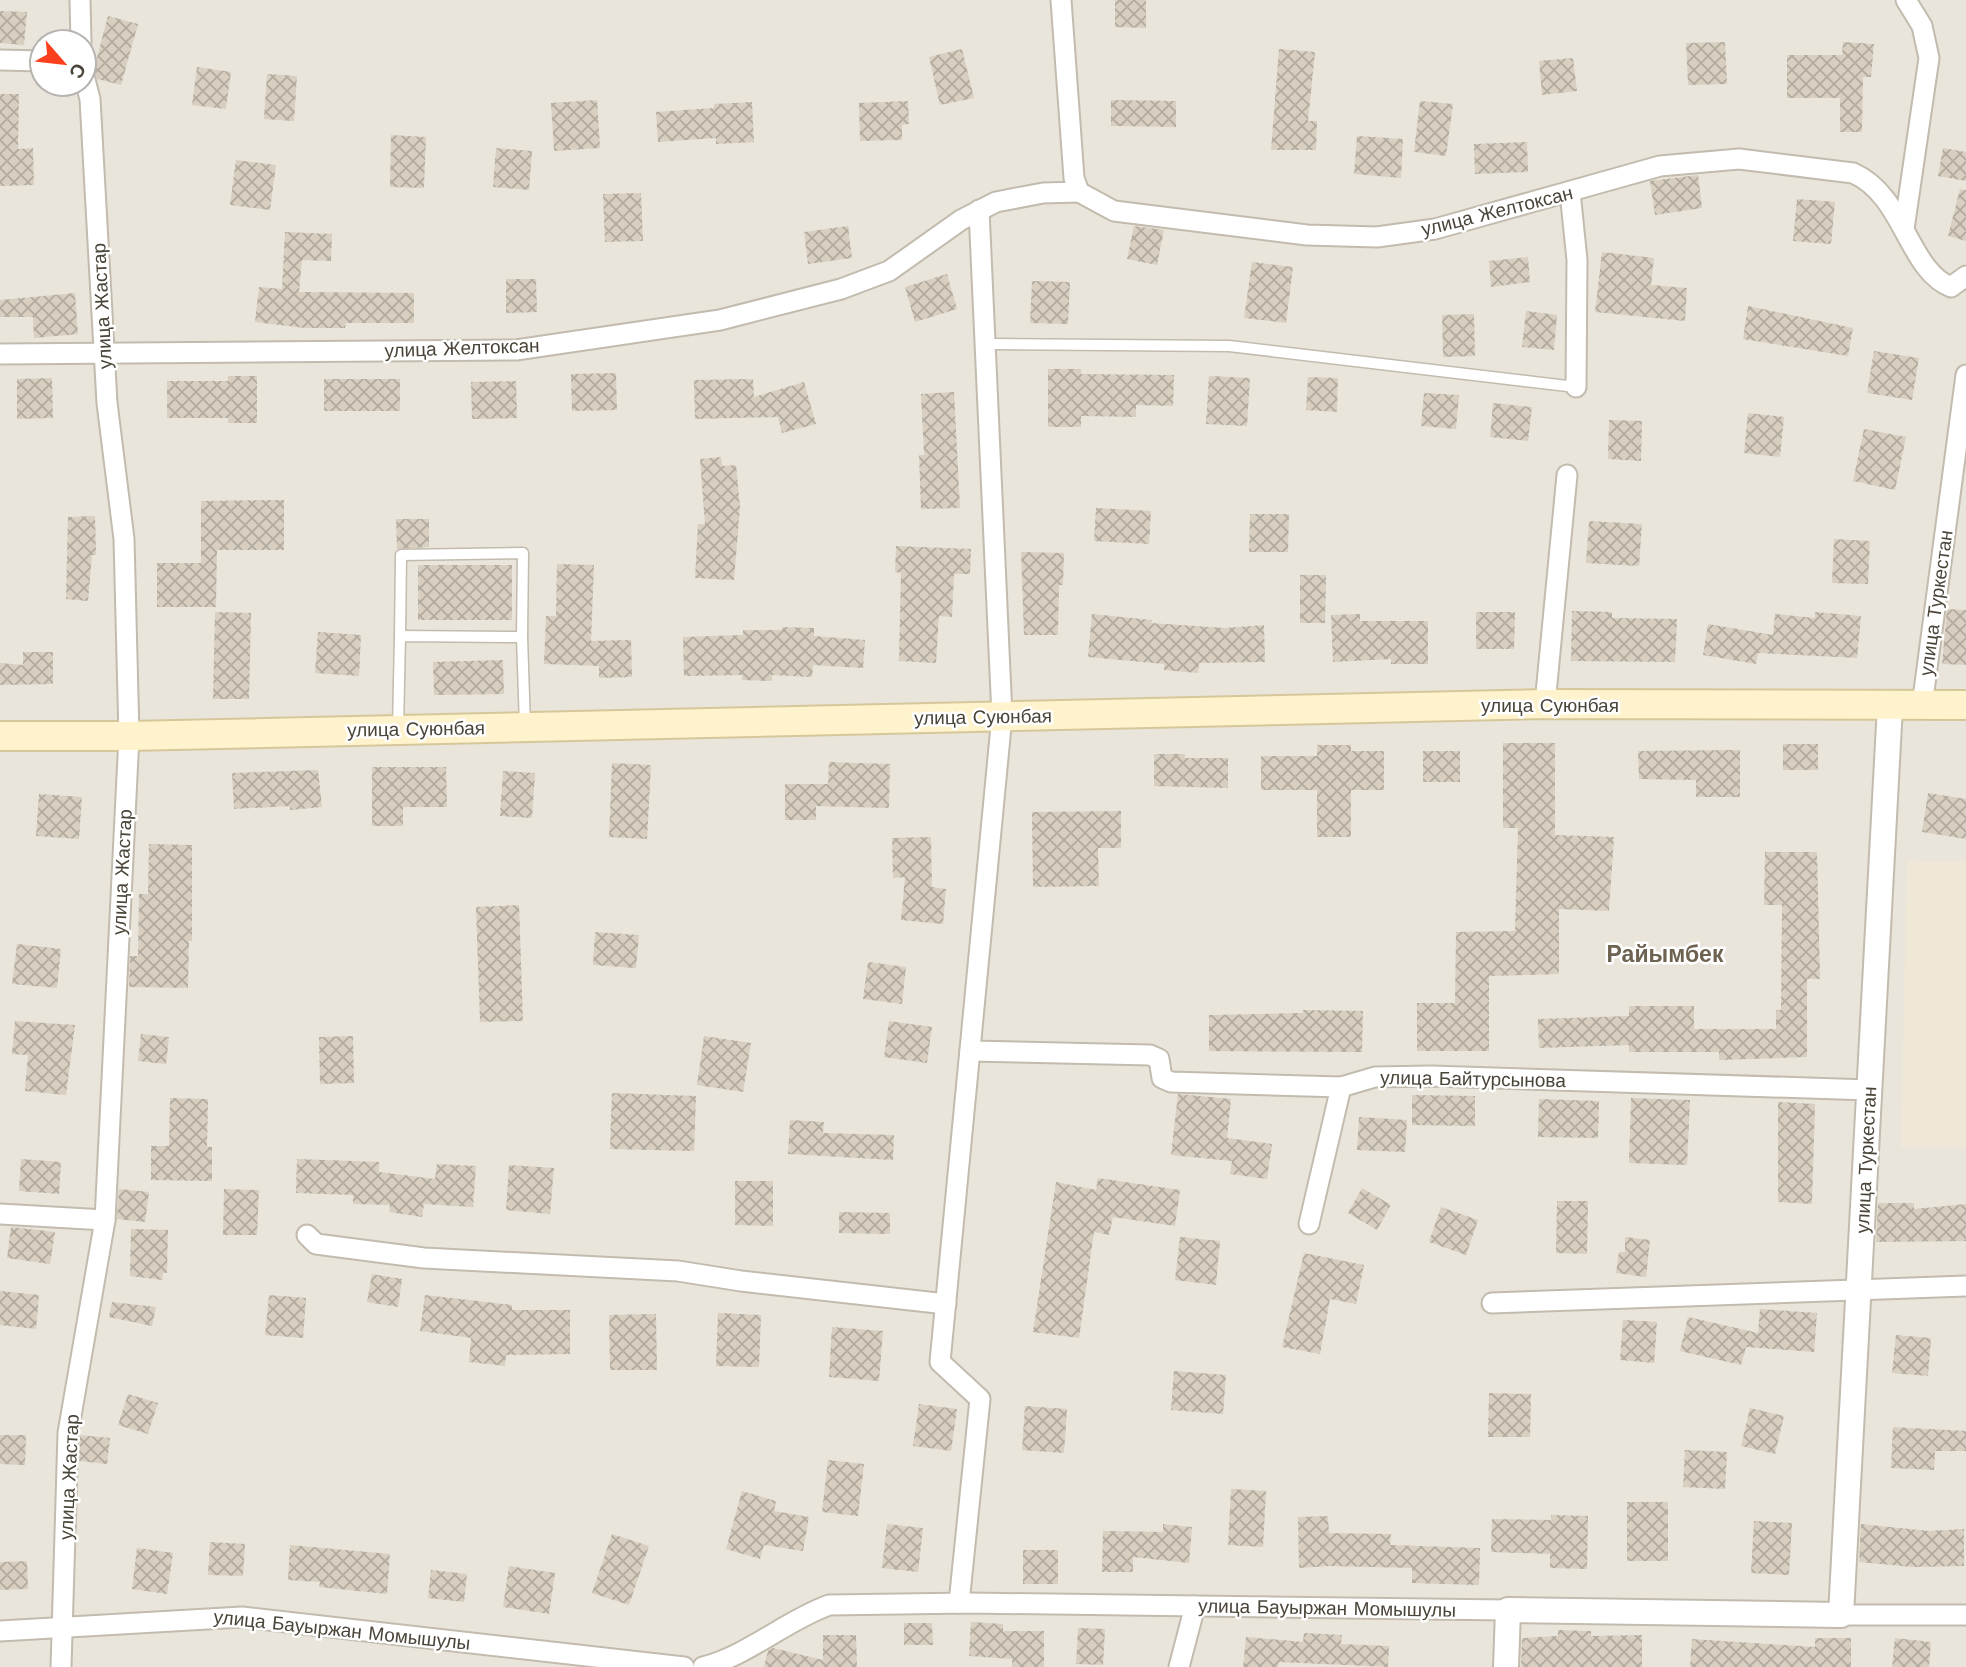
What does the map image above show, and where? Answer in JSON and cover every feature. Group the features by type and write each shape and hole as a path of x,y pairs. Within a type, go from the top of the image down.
{"main road":[{"name":"улица Суюнбая","path":"0,736 129,736 1545,704 1966,705"}],"street":[{"path":"80,0 81,28"},
{"path":"1061,0 1074,178 1079,192"},
{"path":"1904,229 1929,58 1922,26 1906,0"},
{"path":"0,60 28,61"},
{"name":"улица Жастар","path":"61,1667 68,1433 105,1220 129,736 124,539 107,403 90,98"},
{"name":"улица Желтоксан","path":"0,354 106,351 516,350 720,320 841,289 889,271 943,232 996,202 1043,193 1079,192 1093,203 1114,211 1307,235 1377,237 1434,229 1660,166 1739,159 1853,173 1868,179 1881,192 1940,283 1951,287 1966,276"},
{"path":"1570,192 1577,260 1576,387"},
{"path":"959,1603 980,1399 940,1362 1002,716 979,211"},
{"name":"улица Туркестан","path":"1922,706 1966,375"},
{"path":"1545,704 1567,474"},
{"name":"улица Туркестан","path":"1842,1615 1890,706"},
{"name":"улица Байтурсынова","path":"970,1051 1150,1055 1159,1059 1162,1078 1171,1082 1342,1087 1375,1077 1431,1076 1870,1090"},
{"path":"1309,1224 1342,1087"},
{"path":"0,1214 105,1220"},
{"path":"307,1235 316,1244 424,1258 620,1266 946,1304"},
{"path":"1492,1303 1966,1286"},
{"name":"улица Бауыржан Момышулы","path":"703,1667 725,1661 810,1612 829,1605 959,1603 1966,1615"},
{"path":"1179,1667 1195,1606"},
{"path":"1506,1667 1508,1610"},
{"name":"улица Бауыржан Момышулы","path":"0,1631 62,1629 205,1617 242,1617 684,1667"}],"lane":[{"path":"987,344 1228,346 1576,387"},
{"path":"398,730 401,555 523,553 525,727"},
{"path":"400,636 522,636"}],"shaded area":[{"path":"0,0 1966,0 1966,1667 0,1667"},
{"path":"1907,861 1966,862 1966,1147 1901,1147"}],"building":[{"path":"1115,0 1146,0 1146,28 1115,27"},
{"path":"0,11 27,12 24,45 0,43"},
{"path":"108,16 138,24 121,85 98,79 98,54"},
{"path":"1725,42 1727,84 1688,85 1686,43"},
{"path":"1843,42 1874,44 1871,77 1863,77 1862,132 1840,132 1840,98 1787,98 1787,55 1842,55"},
{"path":"962,49 974,98 940,105 929,57"},
{"path":"1279,49 1315,52 1308,121 1317,121 1316,150 1271,150"},
{"path":"1573,58 1577,91 1542,95 1539,61"},
{"path":"197,67 231,72 226,109 192,105"},
{"path":"267,74 297,76 294,121 264,119"},
{"path":"0,94 19,94 18,149 33,148 34,185 0,186"},
{"path":"597,100 600,148 554,151 551,103"},
{"path":"1111,100 1176,101 1176,127 1111,126"},
{"path":"908,101 909,124 902,125 902,140 860,141 859,103"},
{"path":"1420,101 1453,104 1446,156 1414,152"},
{"path":"752,102 754,142 716,144 716,138 658,142 656,112"},
{"path":"391,135 426,137 424,188 390,187"},
{"path":"1357,136 1403,139 1401,178 1354,174"},
{"path":"1527,142 1528,172 1475,174 1474,144"},
{"path":"496,148 532,151 529,190 493,187"},
{"path":"1943,148 1966,152 1966,181 1938,176"},
{"path":"236,160 276,165 270,210 230,205"},
{"path":"1698,175 1702,208 1655,215 1650,181"},
{"path":"1960,189 1966,190 1966,241 1948,236"},
{"path":"641,193 643,241 605,242 603,194"},
{"path":"1797,199 1835,202 1831,244 1793,241"},
{"path":"848,226 852,258 808,264 804,232"},
{"path":"1134,226 1164,230 1157,265 1127,259"},
{"path":"285,232 332,234 331,261 302,260 299,292 414,293 414,323 346,323 345,328 305,328 255,322 259,287 282,289"},
{"path":"1602,252 1654,258 1651,285 1687,288 1685,321 1595,312"},
{"path":"1528,257 1530,282 1491,287 1489,261"},
{"path":"1252,262 1293,267 1286,323 1244,318"},
{"path":"947,274 957,309 915,322 905,287"},
{"path":"506,279 536,279 537,312 506,313"},
{"path":"1032,281 1070,282 1068,324 1030,323"},
{"path":"75,293 78,334 34,338 33,317 0,317 0,300"},
{"path":"1748,306 1853,328 1848,356 1743,339"},
{"path":"1526,311 1557,315 1554,350 1522,347"},
{"path":"1474,314 1475,356 1443,357 1442,315"},
{"path":"1874,351 1919,358 1912,400 1867,393"},
{"path":"1048,369 1081,369 1081,374 1174,375 1173,406 1136,405 1136,417 1081,416 1081,427 1048,427"},
{"path":"616,373 617,410 572,411 571,374"},
{"path":"228,376 257,376 257,423 228,423 228,418 167,418 167,381 228,381"},
{"path":"1209,376 1250,378 1247,426 1206,424"},
{"path":"1308,377 1338,378 1337,412 1306,410"},
{"path":"52,378 53,418 17,419 17,379"},
{"path":"324,379 400,379 400,411 324,411"},
{"path":"753,379 754,397 804,382 816,424 782,433 778,417 695,419 694,380"},
{"path":"516,381 517,418 472,419 471,382"},
{"path":"954,392 960,508 921,509 919,455 924,455 921,394"},
{"path":"1424,393 1459,395 1456,429 1421,426"},
{"path":"1493,403 1532,407 1528,441 1490,437"},
{"path":"1748,413 1784,417 1780,457 1744,453"},
{"path":"1609,420 1642,421 1641,461 1608,459"},
{"path":"1864,429 1906,437 1895,490 1853,481"},
{"path":"721,457 722,466 736,465 740,507 734,580 695,578 698,524 705,524 700,459"},
{"path":"284,500 284,550 217,550 216,607 157,607 157,563 201,563 201,501"},
{"path":"1096,508 1151,511 1149,544 1094,541"},
{"path":"1250,514 1289,514 1288,552 1249,552"},
{"path":"95,516 96,555 92,555 88,601 66,599 68,517"},
{"path":"396,519 429,519 429,547 397,549"},
{"path":"1589,521 1642,524 1639,566 1586,563"},
{"path":"1834,539 1870,541 1868,584 1832,583"},
{"path":"896,546 971,549 970,574 954,574 952,617 939,616 936,663 899,661 901,573 895,572"},
{"path":"1021,552 1064,553 1063,585 1059,585 1058,635 1024,635"},
{"path":"557,564 594,565 591,641 631,640 632,677 599,678 599,666 544,664 546,616 556,616"},
{"path":"418,565 512,565 512,620 418,620"},
{"path":"1300,575 1326,575 1325,623 1300,623"},
{"path":"1947,609 1966,610 1966,665 1942,664"},
{"path":"1572,611 1612,612 1612,618 1677,619 1675,662 1571,661"},
{"path":"215,612 251,613 249,699 213,699"},
{"path":"1476,612 1515,612 1514,649 1476,649"},
{"path":"1815,612 1861,616 1857,658 1758,653 1756,664 1703,655 1708,624 1773,635 1775,614 1815,618"},
{"path":"1092,614 1152,620 1151,623 1225,628 1264,625 1265,662 1199,663 1198,673 1164,670 1164,664 1088,657"},
{"path":"1360,614 1360,621 1428,621 1428,664 1391,664 1391,659 1333,662 1331,615"},
{"path":"783,627 814,628 814,636 865,640 863,668 813,665 812,677 772,675 772,681 742,680 742,675 684,676 683,637 743,635 743,630 782,630"},
{"path":"318,632 361,635 359,676 315,673"},
{"path":"23,652 53,652 53,684 0,685 0,663 23,665"},
{"path":"503,660 504,694 434,695 433,662"},
{"path":"1503,743 1555,743 1555,835 1614,837 1609,911 1559,909 1559,974 1489,976 1489,1051 1417,1051 1417,1003 1455,1003 1456,932 1515,931 1518,828 1503,828"},
{"path":"1783,744 1818,744 1818,770 1783,770"},
{"path":"1317,745 1351,745 1351,751 1384,751 1384,790 1351,790 1351,837 1317,837 1317,790 1261,790 1261,756 1317,756"},
{"path":"1740,750 1740,797 1696,797 1696,780 1639,779 1638,751"},
{"path":"1423,751 1460,751 1460,782 1423,782"},
{"path":"1154,754 1185,754 1185,758 1228,758 1228,788 1154,786"},
{"path":"829,762 890,764 889,808 816,806 816,820 785,820 785,784 828,784"},
{"path":"612,763 651,765 647,839 609,837"},
{"path":"372,767 446,767 447,807 403,807 403,826 372,826"},
{"path":"318,770 322,807 290,810 290,806 234,809 232,773"},
{"path":"503,771 535,773 532,818 500,816"},
{"path":"1928,793 1966,799 1966,839 1922,832"},
{"path":"39,794 82,797 79,839 36,836"},
{"path":"1121,811 1121,848 1098,848 1099,886 1033,887 1032,812"},
{"path":"931,837 932,887 946,889 943,924 901,920 905,877 893,878 892,838"},
{"path":"149,844 192,845 192,941 189,941 188,988 129,987 130,956 138,956 139,894 148,894"},
{"path":"1765,852 1817,852 1820,979 1807,979 1807,1057 1719,1060 1719,1052 1629,1052 1629,1045 1539,1048 1538,1019 1629,1016 1629,1006 1694,1006 1694,1029 1776,1029 1776,1010 1781,1010 1782,905 1764,905"},
{"path":"519,905 523,1021 480,1022 476,907"},
{"path":"595,932 639,935 636,968 593,965"},
{"path":"17,944 61,949 57,988 12,984"},
{"path":"868,962 906,967 902,1004 863,999"},
{"path":"1303,1010 1363,1011 1362,1052 1209,1051 1209,1015 1303,1013"},
{"path":"15,1021 75,1025 66,1095 25,1091 28,1055 12,1054"},
{"path":"889,1021 932,1027 927,1063 884,1057"},
{"path":"141,1034 169,1037 166,1064 138,1061"},
{"path":"353,1036 354,1083 320,1084 319,1037"},
{"path":"704,1036 751,1043 743,1092 697,1085"},
{"path":"612,1093 696,1096 694,1151 610,1149"},
{"path":"1178,1094 1231,1099 1227,1138 1272,1144 1267,1179 1230,1174 1232,1161 1171,1155"},
{"path":"1412,1095 1475,1096 1475,1126 1412,1125"},
{"path":"170,1098 208,1099 207,1147 212,1147 212,1181 151,1180 151,1146 169,1146"},
{"path":"1631,1098 1690,1100 1687,1165 1629,1163"},
{"path":"1539,1099 1599,1101 1598,1138 1538,1137"},
{"path":"1778,1102 1815,1104 1812,1204 1778,1202"},
{"path":"1359,1117 1407,1120 1405,1152 1357,1150"},
{"path":"790,1120 824,1122 823,1133 894,1135 893,1160 788,1154"},
{"path":"21,1159 61,1162 59,1194 19,1191"},
{"path":"297,1159 379,1162 379,1172 435,1179 437,1164 476,1166 473,1207 424,1204 422,1217 389,1212 390,1205 353,1204 353,1195 296,1193"},
{"path":"509,1165 554,1168 550,1214 506,1210"},
{"path":"1098,1178 1180,1190 1175,1226 1113,1217 1109,1235 1094,1232 1079,1338 1033,1332 1056,1182 1096,1190"},
{"path":"735,1181 773,1181 773,1226 735,1225"},
{"path":"1362,1188 1391,1205 1377,1230 1348,1213"},
{"path":"119,1189 149,1192 145,1222 117,1219"},
{"path":"224,1189 259,1190 257,1235 223,1235"},
{"path":"1557,1201 1588,1201 1587,1254 1556,1253"},
{"path":"1878,1203 1914,1203 1914,1209 1966,1204 1966,1241 1876,1242"},
{"path":"1441,1207 1478,1220 1466,1255 1429,1242"},
{"path":"839,1212 890,1213 890,1234 839,1233"},
{"path":"11,1227 55,1232 50,1264 7,1258"},
{"path":"131,1229 168,1230 167,1273 163,1273 162,1280 130,1276"},
{"path":"1180,1237 1220,1241 1216,1285 1175,1280"},
{"path":"1625,1237 1650,1240 1646,1277 1616,1273 1619,1252 1625,1252"},
{"path":"1304,1253 1364,1265 1356,1304 1330,1299 1320,1354 1282,1347"},
{"path":"372,1274 402,1279 398,1307 367,1302"},
{"path":"0,1291 39,1295 36,1329 0,1325"},
{"path":"269,1295 306,1298 303,1338 265,1335"},
{"path":"425,1295 512,1305 512,1310 570,1310 570,1354 506,1355 505,1366 469,1362 471,1338 420,1331"},
{"path":"112,1302 156,1307 152,1326 109,1317"},
{"path":"1760,1309 1817,1313 1814,1352 1746,1347 1741,1365 1680,1351 1688,1317 1758,1333"},
{"path":"718,1313 761,1315 759,1367 716,1366"},
{"path":"656,1314 657,1370 610,1370 609,1315"},
{"path":"1623,1320 1657,1322 1654,1363 1620,1360"},
{"path":"832,1327 883,1331 879,1381 829,1377"},
{"path":"1896,1335 1931,1338 1928,1376 1892,1373"},
{"path":"1174,1371 1226,1375 1223,1414 1171,1410"},
{"path":"1489,1393 1531,1394 1530,1437 1488,1437"},
{"path":"128,1394 158,1403 148,1434 118,1425"},
{"path":"919,1404 957,1409 951,1451 913,1446"},
{"path":"1025,1406 1067,1409 1064,1453 1022,1450"},
{"path":"1750,1408 1784,1416 1775,1454 1741,1446"},
{"path":"1893,1427 1966,1431 1966,1451 1935,1451 1934,1470 1891,1468"},
{"path":"0,1435 26,1435 25,1465 0,1464"},
{"path":"80,1435 110,1438 107,1464 79,1461"},
{"path":"1685,1450 1727,1452 1725,1489 1683,1487"},
{"path":"828,1460 864,1464 858,1516 822,1512"},
{"path":"1231,1489 1266,1491 1263,1547 1228,1545"},
{"path":"742,1491 776,1501 774,1511 809,1517 803,1551 764,1545 760,1559 726,1549"},
{"path":"1627,1502 1668,1502 1668,1561 1627,1561"},
{"path":"1551,1515 1588,1516 1587,1569 1550,1568 1550,1554 1491,1552 1492,1519 1551,1520"},
{"path":"1328,1516 1329,1533 1391,1534 1390,1545 1480,1548 1479,1585 1412,1583 1412,1568 1299,1568 1298,1517"},
{"path":"1754,1521 1792,1523 1789,1575 1751,1573"},
{"path":"887,1524 923,1528 918,1572 882,1568"},
{"path":"1163,1524 1192,1527 1189,1563 1133,1557 1133,1572 1102,1572 1103,1531 1163,1532"},
{"path":"1861,1524 1929,1531 1964,1529 1964,1566 1913,1567 1859,1562"},
{"path":"612,1534 649,1546 629,1605 592,1593"},
{"path":"210,1542 245,1544 243,1576 208,1575"},
{"path":"290,1545 390,1554 387,1594 319,1587 320,1582 288,1580"},
{"path":"137,1548 173,1553 167,1594 132,1589"},
{"path":"1023,1550 1058,1550 1058,1584 1023,1584"},
{"path":"27,1561 28,1589 0,1590 0,1562"},
{"path":"509,1566 555,1573 549,1614 503,1607"},
{"path":"431,1570 467,1574 464,1602 428,1598"},
{"path":"971,1622 1003,1624 1003,1631 1044,1631 1044,1667 1012,1667 1012,1659 969,1656"},
{"path":"904,1623 932,1623 933,1645 904,1645"},
{"path":"1078,1628 1105,1629 1103,1665 1076,1664"},
{"path":"1558,1630 1591,1631 1591,1636 1642,1635 1642,1667 1521,1667 1522,1638 1558,1636"},
{"path":"1304,1633 1342,1635 1341,1644 1389,1646 1388,1667 1279,1662 1278,1667 1243,1667 1246,1637 1303,1642"},
{"path":"823,1635 856,1635 857,1667 764,1667 768,1651 773,1648 823,1660"},
{"path":"1815,1638 1851,1638 1851,1667 1690,1667 1692,1639 1815,1647"},
{"path":"1895,1638 1931,1642 1929,1667 1892,1667"}],"district":[{"name":"Райымбек","path":"1665,954"}]}
